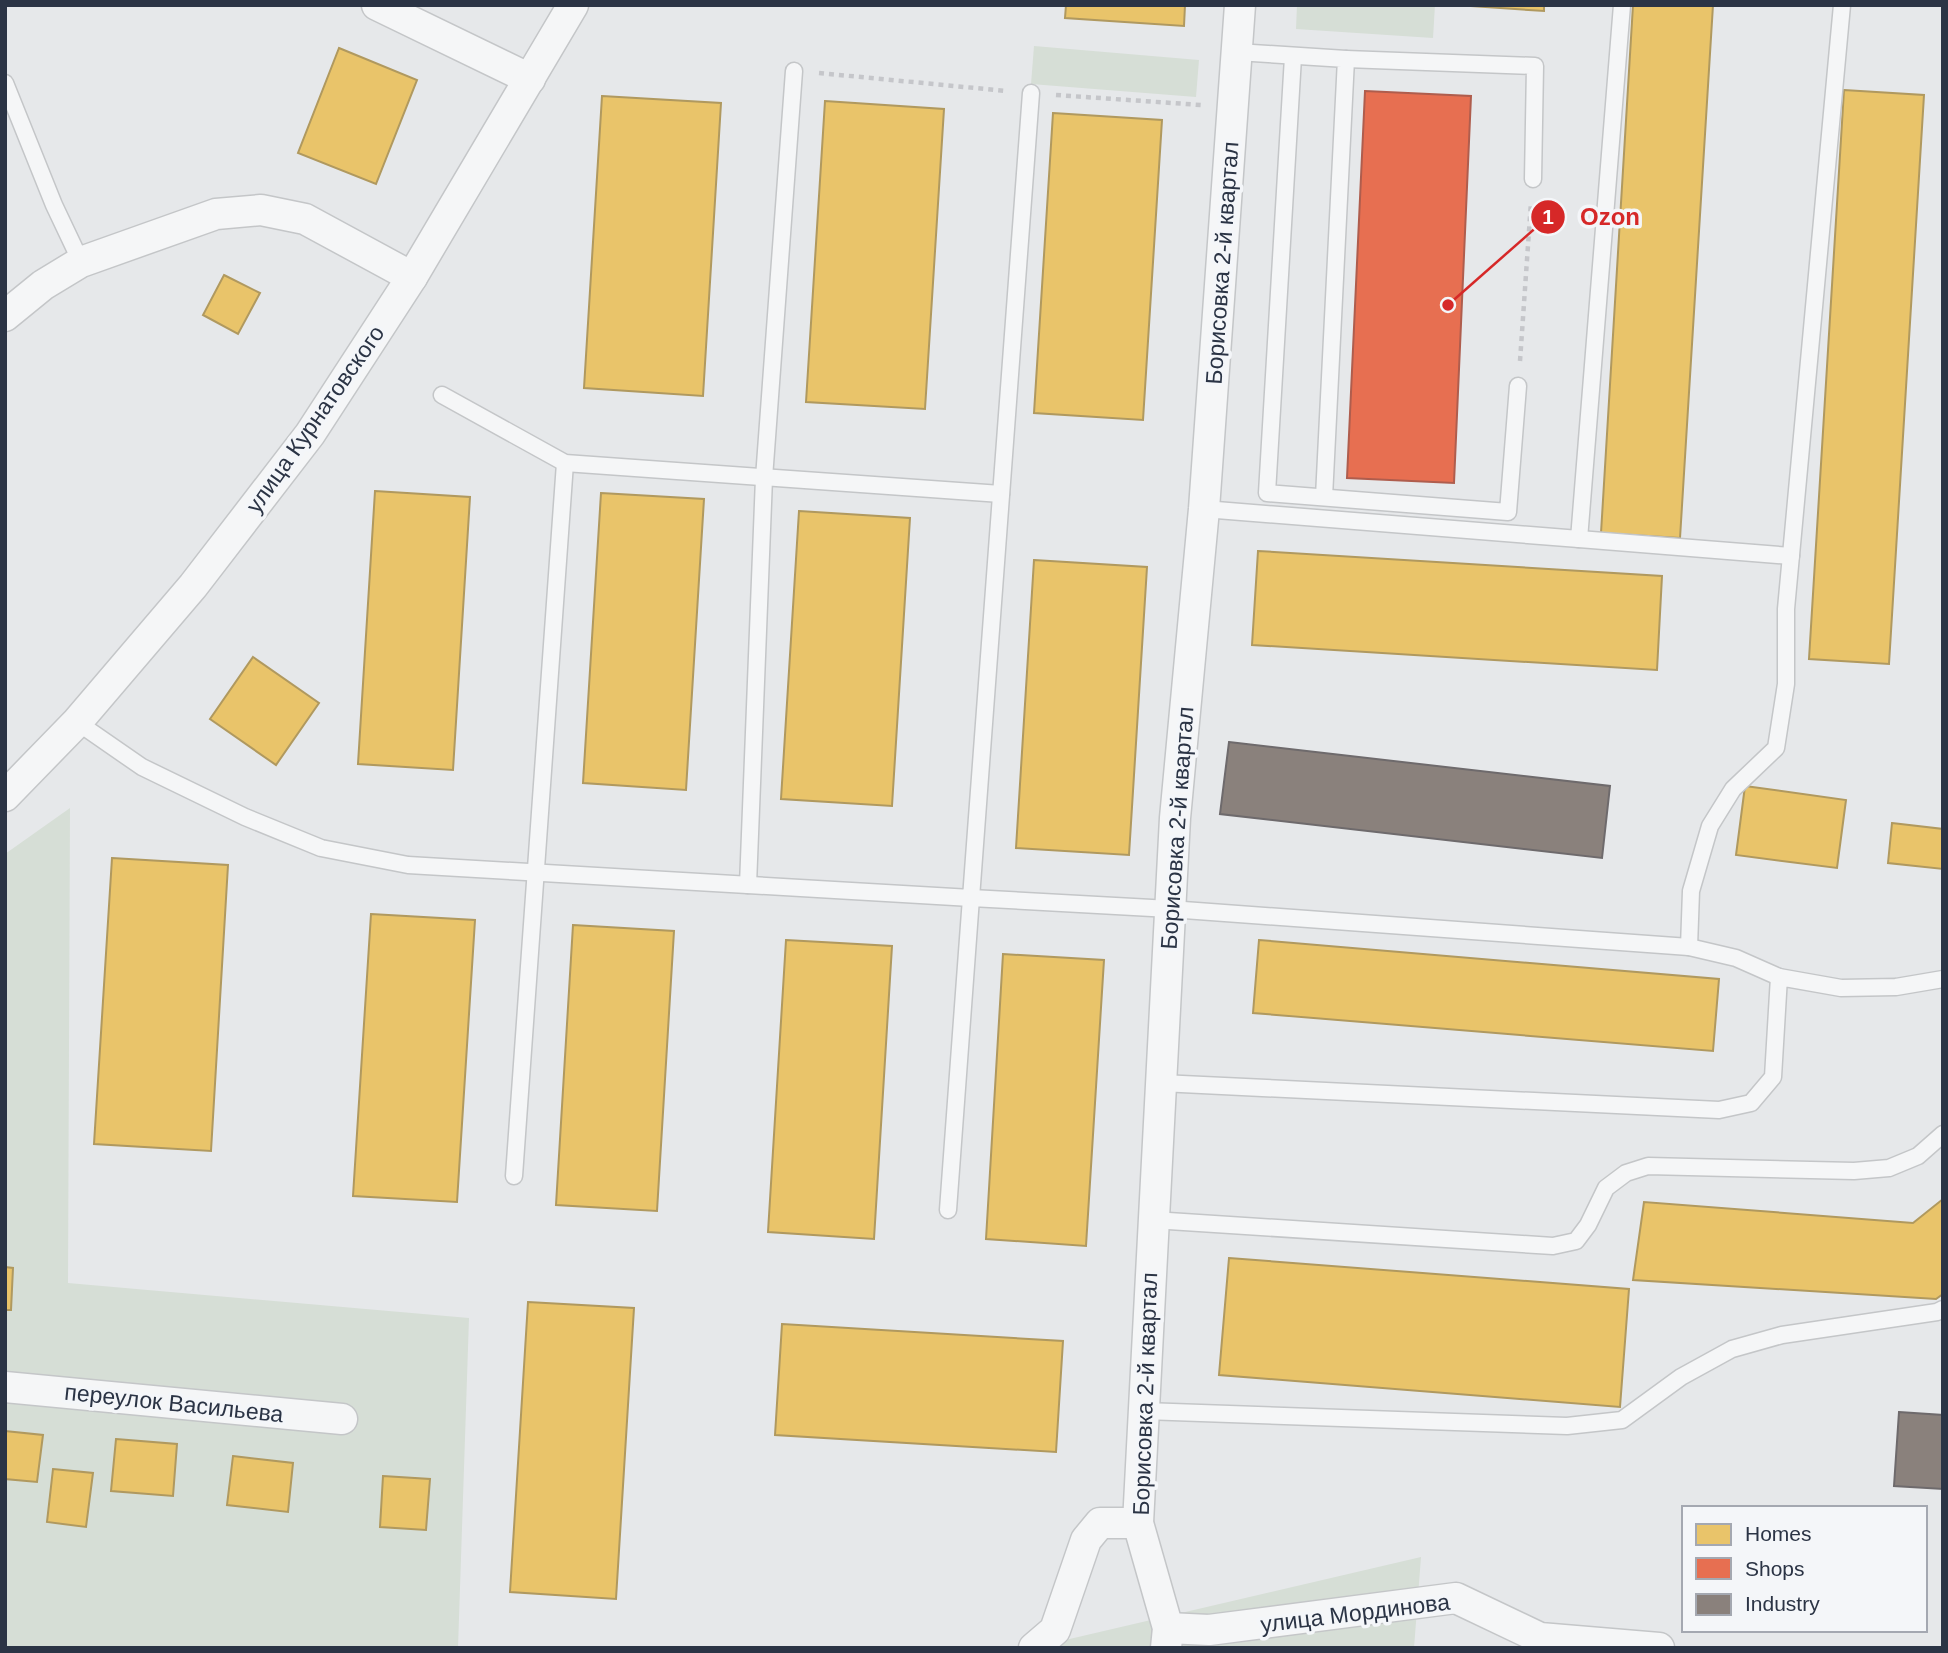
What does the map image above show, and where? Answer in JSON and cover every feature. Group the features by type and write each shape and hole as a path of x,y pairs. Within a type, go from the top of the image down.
{"street":[{"path":"377,5 530,79"},
{"name":"улица Курнатовского","path":"5,796 77,722 193,586 310,434 412,277 573,5"},
{"name":"Борисовка 2-й квартал","path":"1167,1638 1138,1522 1175,818 1204,509 1240,5"},
{"path":"5,316 43,285 80,262 216,214 261,210 305,219 412,277"},
{"name":"переулок Васильева","path":"5,1387 342,1419"},
{"path":"1034,1648 1055,1630 1086,1540 1093,1531 1100,1523 1138,1522"},
{"name":"улица Мординова","path":"1167,1638 1209,1630 1455,1598 1539,1643 1659,1648"}],"lane":[{"path":"1579,539 1622,5"},
{"path":"1689,947 1690,891 1710,826 1733,789 1776,748 1786,684 1786,609 1842,5"},
{"path":"1237,52 1293,57 1535,66 1533,179"},
{"path":"1293,57 1268,493 1508,512 1518,386"},
{"path":"1324,497 1346,59"},
{"path":"748,885 764,478 794,71"},
{"path":"5,83 80,262"},
{"path":"947,1210 1031,93"},
{"path":"442,396 565,463 1001,494"},
{"path":"514,1176 565,463"},
{"path":"1204,509 1791,555"},
{"path":"77,722 142,768 246,817 321,848 408,865 1170,909 1689,947 1736,958 1779,977 1841,988 1896,987 1943,979"},
{"path":"1161,1083 1719,1110 1751,1103 1773,1077 1779,977"},
{"path":"1153,1220 1553,1247 1576,1241 1588,1225 1606,1188 1626,1173 1648,1166 1854,1171 1889,1168 1918,1156 1943,1134"},
{"path":"1144,1411 1567,1426 1622,1420 1681,1377 1732,1349 1782,1335 1943,1309"}],"path":[{"path":"1518,386 1533,179"}],"shaded area":[{"path":"1297,5 1435,5 1433,38 1296,29"},
{"path":"1034,46 1199,60 1196,97 1031,84"},
{"path":"70,808 68,1283 469,1318 458,1648 5,1648 5,854"},
{"path":"1421,1557 1414,1648 1031,1648"}],"building: Homes":[{"path":"1066,5 1185,5 1184,26 1065,18"},
{"path":"1456,5 1544,5 1544,11"},
{"path":"1633,5 1713,5 1680,538 1601,533"},
{"path":"339,48 417,80 376,184 298,153"},
{"path":"1844,90 1924,95 1889,664 1809,659"},
{"path":"602,96 721,103 703,396 584,388"},
{"path":"825,101 944,109 925,409 806,402"},
{"path":"1053,113 1162,120 1143,420 1034,413"},
{"path":"224,275 260,293 238,334 203,315"},
{"path":"375,491 470,497 453,770 358,764"},
{"path":"601,493 704,499 686,790 583,783"},
{"path":"799,511 910,518 892,806 781,799"},
{"path":"1258,551 1662,576 1657,670 1252,645"},
{"path":"1034,560 1147,567 1129,855 1016,848"},
{"path":"253,657 319,703 276,765 210,719"},
{"path":"1745,786 1846,800 1837,868 1736,855"},
{"path":"1892,823 1943,829 1943,869 1888,863"},
{"path":"112,858 228,865 211,1151 94,1144"},
{"path":"371,914 475,920 457,1202 353,1196"},
{"path":"573,925 674,931 657,1211 556,1205"},
{"path":"786,940 892,946 874,1239 768,1232"},
{"path":"1259,940 1719,979 1713,1051 1253,1013"},
{"path":"1003,954 1104,960 1086,1246 986,1239"},
{"path":"1943,1199 1943,1294 1936,1299 1633,1280 1644,1202 1913,1223"},
{"path":"1229,1258 1629,1289 1620,1407 1219,1375"},
{"path":"5,1267 13,1268 11,1310 5,1310"},
{"path":"528,1302 634,1308 616,1599 510,1592"},
{"path":"782,1324 1063,1341 1056,1452 775,1435"},
{"path":"5,1431 43,1435 37,1482 5,1479"},
{"path":"116,1439 177,1444 173,1496 111,1491"},
{"path":"233,1456 293,1463 288,1512 227,1505"},
{"path":"53,1469 93,1473 86,1527 47,1522"},
{"path":"383,1476 430,1479 426,1530 380,1527"}],"building: Shops":[{"path":"1365,91 1471,96 1454,483 1347,478"}],"building: Industry":[{"path":"1229,742 1610,786 1602,858 1220,814"},
{"path":"1899,1412 1943,1415 1943,1489 1894,1486"}],"place":[{"name":"Ozon","path":"1448,305"}]}
